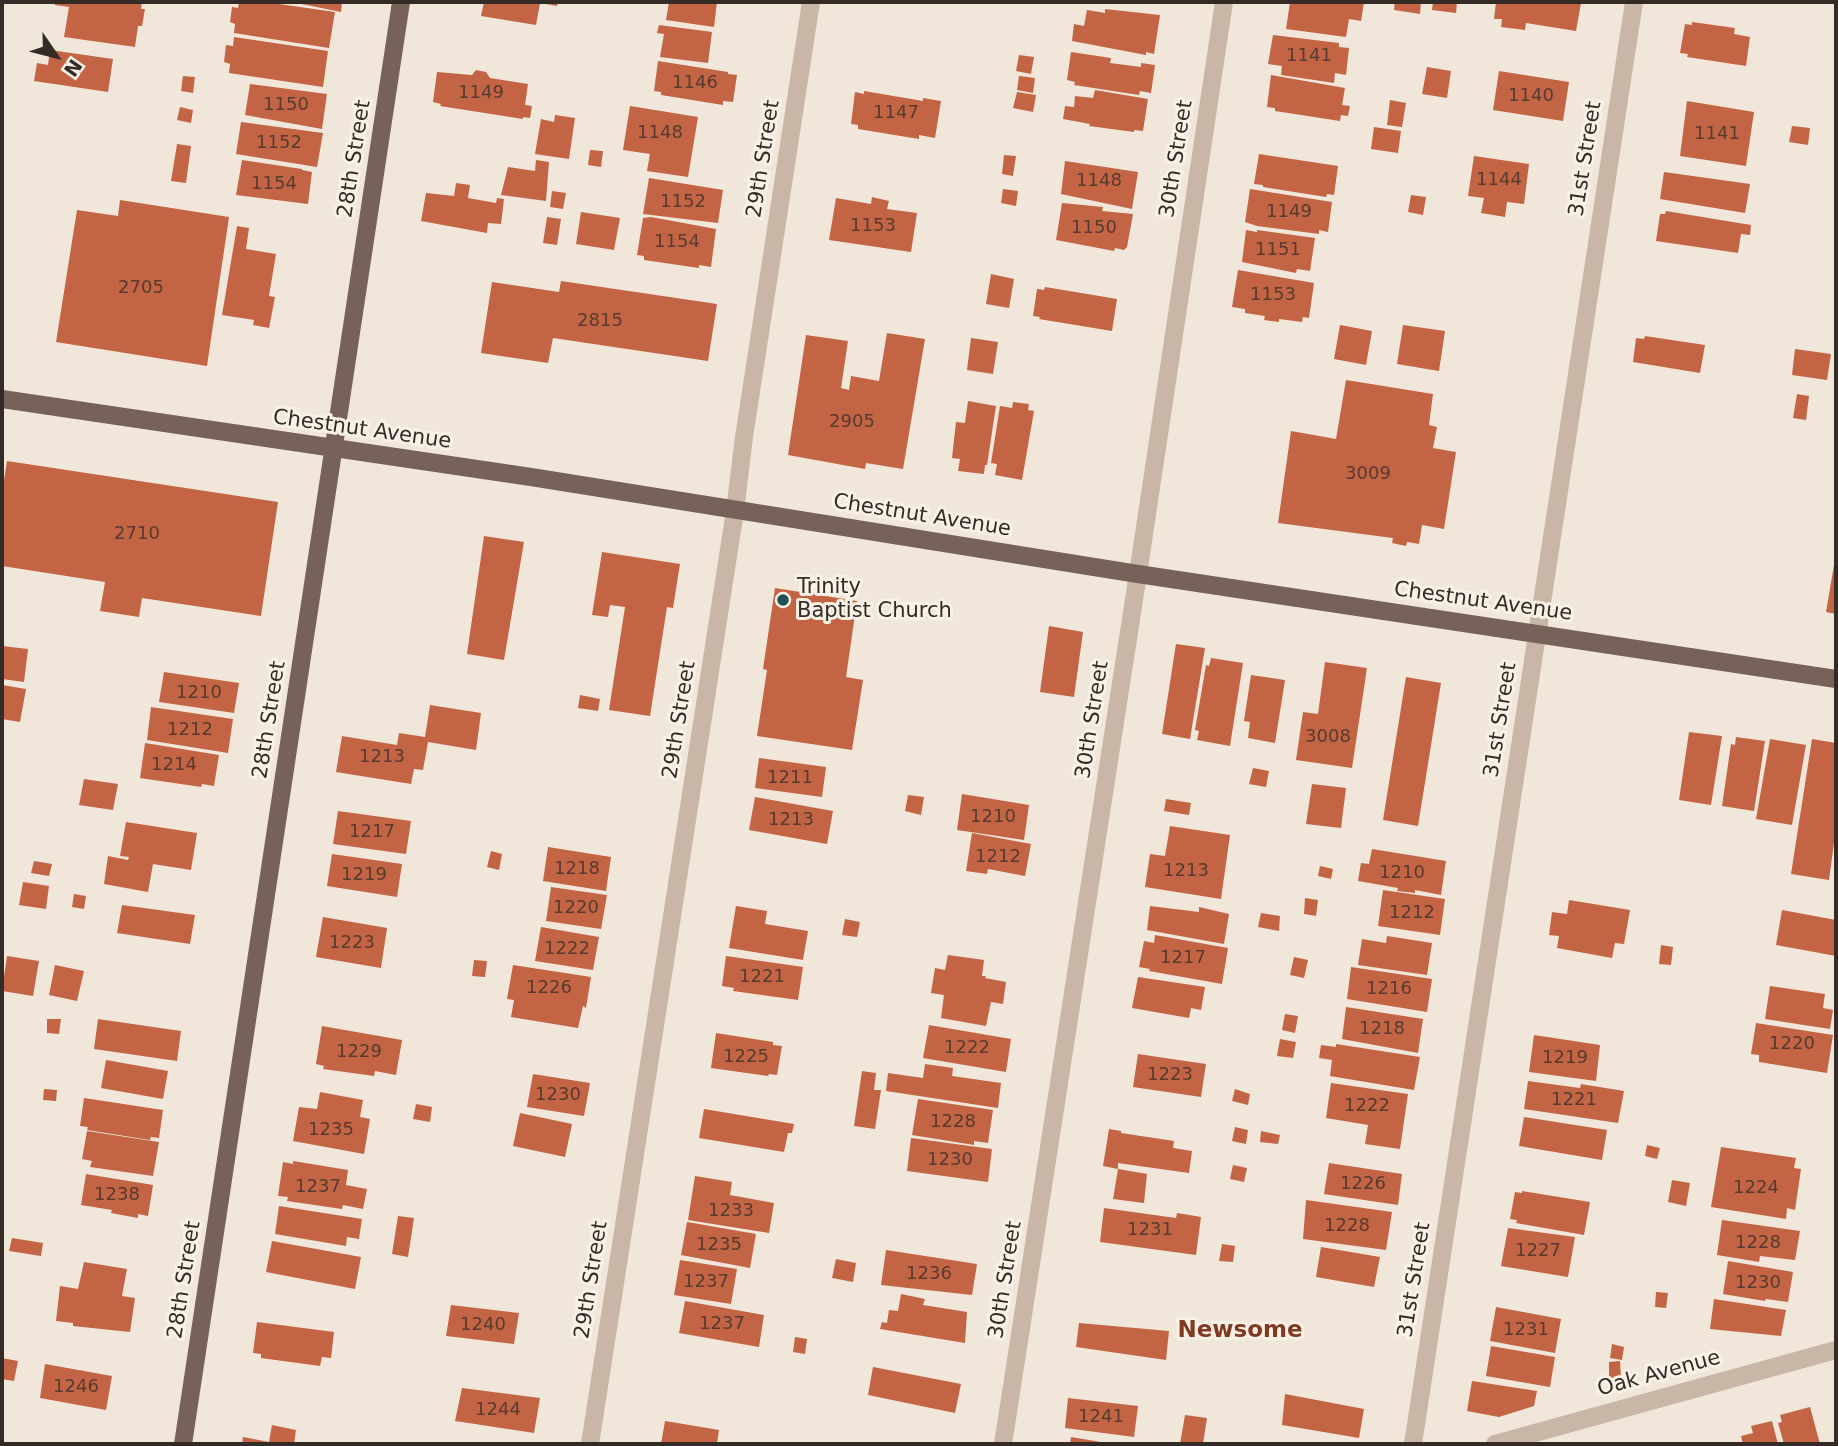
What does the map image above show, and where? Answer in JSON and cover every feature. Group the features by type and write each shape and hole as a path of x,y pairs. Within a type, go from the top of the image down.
{"main road":[{"name":"28th Street","path":"183,1444 401,2"},
{"name":"Chestnut Avenue","path":"2,399 531,478 1138,574 1836,678"}],"street":[{"name":"29th Street","path":"590,1444 811,2"},
{"name":"30th Street","path":"1003,1444 1224,2"},
{"name":"31st Street","path":"1413,1444 1634,2"},
{"name":"Oak Avenue","path":"1495,1444 1836,1350"}],"building":[{"path":"55,2 142,2 141,9 145,9 142,26 138,26 135,47 64,37 69,7 55,5"},
{"path":"239,2 265,2 335,12 329,48 234,33 235,24 230,22 232,7 238,8"},
{"path":"292,2 342,2 341,12"},
{"path":"484,2 558,2 557,6 540,3 536,25 481,16"},
{"path":"669,2 717,2 714,27 666,20"},
{"path":"1290,2 1364,2 1361,21 1349,19 1346,37 1286,29"},
{"path":"1395,2 1421,2 1420,14 1394,10"},
{"path":"1433,2 1457,2 1456,13 1432,10"},
{"path":"1496,2 1581,3 1576,31 1526,23 1525,30 1501,27 1502,19 1494,19"},
{"path":"1105,9 1160,15 1154,54 1146,52 1146,55 1072,41 1074,24 1084,26 1087,10 1105,13"},
{"path":"1692,22 1735,28 1734,34 1750,37 1746,66 1687,57 1688,54 1680,53 1685,24 1692,25"},
{"path":"659,25 712,32 708,63 660,57 664,34 657,33"},
{"path":"1273,35 1339,43 1339,47 1349,48 1346,75 1335,73 1334,83 1281,75 1282,66 1268,64"},
{"path":"234,37 328,51 323,87 229,73 230,64 224,62 226,45 233,46"},
{"path":"50,50 113,59 108,92 34,81 37,63 48,65"},
{"path":"1071,52 1111,58 1110,63 1141,67 1141,63 1155,65 1151,93 1140,91 1139,95 1074,85 1075,82 1067,80"},
{"path":"1019,55 1034,57 1031,74 1016,71"},
{"path":"658,61 737,75 733,102 723,101 723,105 661,95 661,92 654,91"},
{"path":"1427,67 1451,71 1447,98 1422,94"},
{"path":"476,70 486,72 490,78 528,84 525,105 532,106 530,118 440,106 441,104 433,102 437,72 472,75"},
{"path":"1499,71 1569,82 1563,121 1493,110"},
{"path":"1271,75 1345,88 1342,105 1350,106 1348,116 1341,115 1340,121 1275,111 1275,108 1267,107"},
{"path":"183,76 195,77 193,93 181,91"},
{"path":"1019,76 1035,78 1033,93 1017,90"},
{"path":"250,84 327,94 322,129 245,115"},
{"path":"1095,90 1148,99 1143,131 1089,126 1090,124 1063,119 1065,106 1074,107 1075,96 1093,98"},
{"path":"864,91 923,101 923,98 941,101 935,138 919,135 919,139 858,129 858,125 851,124 855,92 864,94"},
{"path":"1017,92 1036,95 1033,112 1013,108"},
{"path":"1390,100 1406,103 1402,127 1387,125"},
{"path":"1687,101 1754,112 1746,166 1680,156"},
{"path":"630,106 698,117 688,177 647,171 650,154 623,150"},
{"path":"180,107 193,110 191,123 177,120"},
{"path":"555,115 575,118 569,159 535,154 541,119 554,122"},
{"path":"241,122 323,133 317,167 236,154"},
{"path":"1792,126 1810,128 1808,145 1789,142"},
{"path":"1374,127 1401,131 1398,153 1371,149"},
{"path":"177,144 191,146 186,183 171,181"},
{"path":"590,150 603,151 601,167 588,165"},
{"path":"1259,154 1338,166 1334,195 1327,194 1326,197 1254,184"},
{"path":"1004,155 1016,156 1013,176 1002,174"},
{"path":"1474,156 1529,164 1524,204 1507,202 1505,217 1481,213 1484,198 1468,196"},
{"path":"242,160 312,172 308,204 236,195"},
{"path":"536,160 549,162 546,201 501,195 508,167 535,171"},
{"path":"1065,161 1138,172 1132,209 1061,194"},
{"path":"1664,172 1750,184 1745,213 1660,199"},
{"path":"649,178 723,190 718,223 643,214"},
{"path":"456,183 470,185 468,198 496,203 497,198 504,199 501,224 488,223 487,233 421,221 426,193 454,196"},
{"path":"1003,189 1018,191 1016,206 1001,203"},
{"path":"1250,189 1332,202 1328,232 1319,230 1319,234 1245,222"},
{"path":"552,191 566,193 563,209 550,207"},
{"path":"1411,195 1426,197 1423,215 1408,212"},
{"path":"872,197 889,201 887,209 917,213 911,252 829,240 836,198 871,204"},
{"path":"120,200 229,217 207,366 56,342 77,210 118,216"},
{"path":"1062,203 1103,207 1102,211 1133,214 1127,247 1124,250 1115,248 1114,251 1056,240"},
{"path":"1666,211 1751,225 1750,235 1741,234 1738,253 1656,241 1660,214 1665,214"},
{"path":"581,212 620,218 614,250 576,244"},
{"path":"547,217 561,219 557,245 543,243"},
{"path":"651,217 716,229 711,267 699,265 699,268 644,260 644,256 637,255 643,218"},
{"path":"237,226 249,228 246,249 276,254 269,296 275,297 269,328 253,325 254,320 222,315"},
{"path":"1246,230 1315,238 1310,271 1297,269 1296,273 1242,262"},
{"path":"1238,270 1314,283 1309,318 1303,317 1302,322 1264,320 1265,316 1245,313 1245,309 1232,307"},
{"path":"991,274 1014,279 1009,308 986,304"},
{"path":"561,281 717,304 708,361 553,338 548,363 481,353 492,282 559,292"},
{"path":"1045,287 1117,299 1112,331 1033,316 1037,289 1044,290"},
{"path":"1340,325 1372,331 1366,365 1334,359"},
{"path":"1403,325 1445,331 1439,371 1397,364"},
{"path":"887,333 925,339 903,469 866,463 865,469 788,455 806,335 848,341 841,388 849,390 851,376 879,381"},
{"path":"1645,336 1705,345 1700,373 1633,362 1636,338 1644,339"},
{"path":"971,338 998,342 993,374 967,370"},
{"path":"1795,349 1831,354 1827,380 1792,375"},
{"path":"1346,380 1433,394 1429,425 1437,427 1433,448 1456,452 1444,529 1422,525 1419,544 1407,542 1406,546 1392,543 1393,538 1278,523 1291,431 1336,439"},
{"path":"1797,394 1809,396 1806,420 1793,418"},
{"path":"968,401 996,406 984,474 958,471 960,459 952,458 956,422 965,423"},
{"path":"1013,402 1029,404 1028,410 1034,411 1022,480 995,475 997,464 991,463 1000,406 1012,408"},
{"path":"7,461 278,502 261,616 142,598 139,617 100,611 105,582 2,566 2,493"},
{"path":"484,536 524,542 504,660 467,654"},
{"path":"602,552 680,564 673,608 667,607 650,716 609,710 625,607 610,605 608,617 592,615"},
{"path":"1836,559 1836,614 1826,612"},
{"path":"775,588 857,601 846,677 863,680 852,750 757,736 767,670 763,669"},
{"path":"1049,626 1083,632 1074,697 1040,692"},
{"path":"1176,644 1205,648 1190,739 1162,734"},
{"path":"2,646 28,649 24,682 2,679"},
{"path":"1211,658 1243,663 1230,746 1197,740 1199,731 1195,730 1206,665 1209,666"},
{"path":"1325,662 1367,668 1352,768 1296,760 1303,712 1318,714"},
{"path":"164,672 239,683 234,713 159,702"},
{"path":"1251,675 1285,680 1275,743 1248,738 1250,722 1244,721"},
{"path":"1406,677 1441,683 1418,826 1383,820"},
{"path":"2,685 26,689 20,722 2,719"},
{"path":"580,695 600,699 598,711 578,708"},
{"path":"430,705 481,713 476,750 428,742 423,770 414,769 411,784 336,772 342,736 397,745 399,733 425,737"},
{"path":"151,707 233,719 228,753 147,740"},
{"path":"1689,732 1722,736 1711,805 1679,800"},
{"path":"1736,737 1765,741 1754,811 1722,806 1731,744 1735,745"},
{"path":"1770,739 1806,745 1792,825 1756,819"},
{"path":"1812,739 1836,743 1836,828 1829,880 1791,874"},
{"path":"145,743 219,755 214,786 202,784 201,787 140,778"},
{"path":"759,758 826,767 822,797 755,788"},
{"path":"1253,768 1269,771 1266,787 1249,784"},
{"path":"84,779 118,784 113,810 79,805"},
{"path":"1312,784 1346,788 1341,828 1306,824"},
{"path":"962,794 1029,805 1024,840 957,830"},
{"path":"908,795 924,797 921,815 905,811"},
{"path":"755,797 833,811 827,844 749,830"},
{"path":"1166,799 1191,803 1189,815 1164,811"},
{"path":"338,811 411,821 406,854 333,844"},
{"path":"126,822 197,833 191,870 153,864 148,892 104,884 108,856 128,860 129,857 120,856"},
{"path":"1170,826 1230,835 1221,899 1145,887 1150,854 1165,856"},
{"path":"972,833 1031,844 1025,876 988,869 987,874 966,871"},
{"path":"548,847 611,857 606,891 543,881"},
{"path":"1372,849 1446,861 1441,895 1415,890 1415,893 1397,891 1398,888 1358,881 1361,863 1369,864"},
{"path":"491,851 502,854 499,870 487,867"},
{"path":"332,854 402,864 397,897 327,886"},
{"path":"34,861 52,864 49,876 31,873"},
{"path":"1320,866 1333,869 1331,879 1318,876"},
{"path":"23,882 49,886 46,909 19,905"},
{"path":"551,887 607,895 601,929 546,921"},
{"path":"1383,890 1445,899 1440,935 1378,926"},
{"path":"74,894 86,896 84,909 72,907"},
{"path":"1305,898 1318,900 1316,916 1304,914"},
{"path":"1569,900 1630,910 1624,944 1615,943 1612,958 1557,948 1559,936 1549,935 1552,912 1567,914"},
{"path":"122,905 195,915 190,944 117,933"},
{"path":"736,906 767,911 765,924 808,931 803,960 729,948"},
{"path":"1150,906 1199,912 1199,907 1229,914 1224,944 1147,930"},
{"path":"1782,910 1836,920 1836,956 1776,945"},
{"path":"1261,913 1280,916 1279,931 1258,927"},
{"path":"323,917 387,928 381,968 316,957"},
{"path":"845,919 860,922 857,937 842,935"},
{"path":"541,927 599,937 593,970 535,961"},
{"path":"1155,935 1228,948 1222,984 1139,967 1144,941 1154,943"},
{"path":"1387,936 1432,943 1427,975 1358,965 1362,939 1386,943"},
{"path":"1661,945 1673,947 1671,965 1659,964"},
{"path":"948,955 984,960 982,976 1006,982 1003,1004 991,1002 986,1026 941,1018 944,995 931,993 935,968 945,970"},
{"path":"7,956 39,961 33,996 2,991"},
{"path":"726,956 803,967 798,1000 733,991 734,988 722,986"},
{"path":"1294,957 1308,960 1304,978 1290,975"},
{"path":"474,960 487,961 485,977 472,976"},
{"path":"55,965 84,971 77,1001 49,995"},
{"path":"513,965 591,977 586,1008 583,1006 578,1028 511,1017 514,1000 507,999"},
{"path":"1351,967 1432,979 1427,1012 1347,999"},
{"path":"1138,977 1205,987 1201,1010 1191,1008 1189,1018 1132,1008"},
{"path":"1770,986 1825,994 1823,1008 1833,1010 1830,1029 1765,1019"},
{"path":"1346,1007 1423,1019 1418,1053 1342,1039"},
{"path":"1285,1014 1298,1016 1295,1033 1282,1030"},
{"path":"47,1019 61,1019 59,1034 47,1033"},
{"path":"98,1019 181,1031 177,1061 94,1049"},
{"path":"1756,1023 1833,1035 1827,1073 1759,1062 1759,1055 1751,1054"},
{"path":"929,1025 1011,1039 1006,1072 923,1058"},
{"path":"322,1026 402,1040 396,1075 375,1071 374,1076 323,1069 324,1066 316,1064"},
{"path":"716,1033 773,1042 773,1045 782,1046 777,1075 711,1068"},
{"path":"1534,1035 1600,1045 1596,1081 1529,1072"},
{"path":"1280,1039 1296,1042 1293,1058 1277,1056"},
{"path":"1336,1044 1420,1057 1414,1090 1330,1076 1332,1060 1319,1058 1321,1045 1336,1047"},
{"path":"1138,1054 1206,1064 1201,1097 1133,1087"},
{"path":"106,1060 168,1071 163,1099 101,1088"},
{"path":"925,1064 953,1068 952,1076 1001,1083 998,1108 886,1091 888,1073 923,1078"},
{"path":"862,1071 876,1073 874,1090 881,1090 875,1129 854,1126"},
{"path":"533,1074 590,1083 584,1116 527,1107"},
{"path":"1528,1081 1580,1088 1581,1084 1624,1091 1618,1123 1524,1109"},
{"path":"1331,1083 1408,1094 1400,1149 1365,1144 1368,1125 1326,1118"},
{"path":"44,1089 57,1090 56,1101 43,1100"},
{"path":"1235,1089 1250,1094 1248,1105 1232,1101"},
{"path":"320,1092 363,1100 360,1117 370,1119 364,1154 293,1141 299,1107 317,1109"},
{"path":"84,1098 163,1110 159,1138 151,1137 150,1140 87,1130 88,1127 80,1126"},
{"path":"918,1099 993,1110 988,1143 974,1141 974,1145 912,1135"},
{"path":"416,1104 432,1107 430,1122 413,1119"},
{"path":"704,1109 794,1124 792,1133 788,1133 784,1152 699,1138"},
{"path":"520,1113 572,1124 565,1157 513,1146"},
{"path":"1524,1117 1607,1130 1602,1160 1519,1146"},
{"path":"1235,1127 1248,1130 1246,1144 1232,1141"},
{"path":"1109,1129 1174,1141 1173,1148 1192,1151 1189,1173 1118,1163 1118,1169 1103,1166"},
{"path":"87,1131 159,1142 153,1176 90,1167 92,1161 82,1159"},
{"path":"1261,1131 1280,1135 1278,1144 1260,1142"},
{"path":"911,1138 992,1149 988,1182 907,1171"},
{"path":"1647,1145 1660,1148 1657,1159 1645,1156"},
{"path":"1721,1147 1796,1158 1794,1168 1801,1169 1795,1210 1787,1208 1786,1219 1711,1207"},
{"path":"293,1161 348,1170 346,1185 367,1189 363,1209 343,1205 342,1209 287,1201 288,1197 278,1196 283,1162 293,1164"},
{"path":"1329,1163 1402,1174 1398,1205 1324,1194"},
{"path":"1233,1165 1247,1168 1244,1182 1230,1179"},
{"path":"1118,1169 1147,1174 1144,1203 1113,1199"},
{"path":"86,1174 153,1185 148,1216 138,1214 138,1218 81,1205"},
{"path":"695,1176 732,1182 730,1195 774,1203 769,1233 688,1220"},
{"path":"1672,1180 1690,1183 1686,1206 1668,1202"},
{"path":"1515,1192 1590,1202 1584,1235 1516,1223 1517,1220 1510,1219"},
{"path":"1306,1200 1392,1212 1386,1250 1303,1239"},
{"path":"279,1206 362,1219 359,1239 347,1237 346,1246 275,1234"},
{"path":"1104,1208 1176,1218 1177,1213 1201,1217 1196,1255 1100,1242"},
{"path":"398,1216 414,1218 408,1257 392,1254"},
{"path":"1722,1220 1800,1231 1795,1260 1760,1256 1759,1262 1717,1255"},
{"path":"687,1222 756,1234 750,1268 681,1255"},
{"path":"1508,1228 1575,1237 1568,1277 1501,1266"},
{"path":"12,1238 43,1243 41,1256 9,1251"},
{"path":"272,1241 361,1257 355,1289 266,1272"},
{"path":"1222,1244 1235,1246 1233,1262 1219,1261"},
{"path":"1321,1247 1380,1257 1374,1287 1316,1277"},
{"path":"886,1250 977,1264 972,1295 881,1285"},
{"path":"836,1259 856,1263 853,1282 832,1278"},
{"path":"680,1260 737,1269 731,1304 674,1295"},
{"path":"1728,1261 1793,1272 1788,1302 1723,1294"},
{"path":"84,1262 127,1269 122,1296 135,1298 130,1332 73,1326 73,1323 56,1321 60,1286 78,1289"},
{"path":"1656,1292 1668,1293 1666,1308 1655,1307"},
{"path":"901,1294 925,1299 923,1305 967,1312 965,1343 880,1329 882,1322 887,1323 889,1310 898,1311"},
{"path":"1714,1299 1786,1310 1781,1336 1710,1329"},
{"path":"685,1301 764,1315 759,1347 679,1333"},
{"path":"451,1305 519,1313 514,1344 446,1336"},
{"path":"1496,1307 1561,1319 1555,1353 1490,1341"},
{"path":"257,1322 334,1332 331,1358 322,1357 320,1366 261,1358 261,1354 253,1353"},
{"path":"1079,1323 1169,1331 1166,1360 1076,1347"},
{"path":"795,1337 807,1339 805,1354 793,1352"},
{"path":"1612,1344 1624,1347 1622,1360 1610,1358"},
{"path":"1491,1346 1555,1357 1550,1387 1486,1376"},
{"path":"2,1358 18,1361 14,1381 2,1379"},
{"path":"1620,1361 1621,1378 1609,1378 1609,1362"},
{"path":"45,1364 112,1376 106,1410 40,1398"},
{"path":"873,1367 961,1384 955,1413 868,1395"},
{"path":"1472,1381 1537,1391 1534,1406 1499,1417 1467,1411"},
{"path":"462,1388 540,1398 534,1433 455,1421"},
{"path":"1285,1394 1364,1409 1359,1438 1282,1425"},
{"path":"1068,1398 1138,1406 1134,1437 1065,1428"},
{"path":"1810,1407 1820,1444 1784,1444 1778,1423 1782,1422 1780,1415"},
{"path":"1185,1415 1207,1418 1203,1444 1180,1444"},
{"path":"665,1421 719,1430 717,1444 661,1444"},
{"path":"1772,1421 1778,1444 1743,1444 1741,1436 1753,1433 1751,1426"},
{"path":"272,1425 296,1430 294,1444 242,1444 243,1437 269,1442"},
{"path":"1071,1437 1107,1443 1107,1444 1070,1444"}],"place":[{"name":"Trinity Baptist Church","path":"783,600"}],"district":[{"name":"Newsome","path":"1240,1331"}]}
